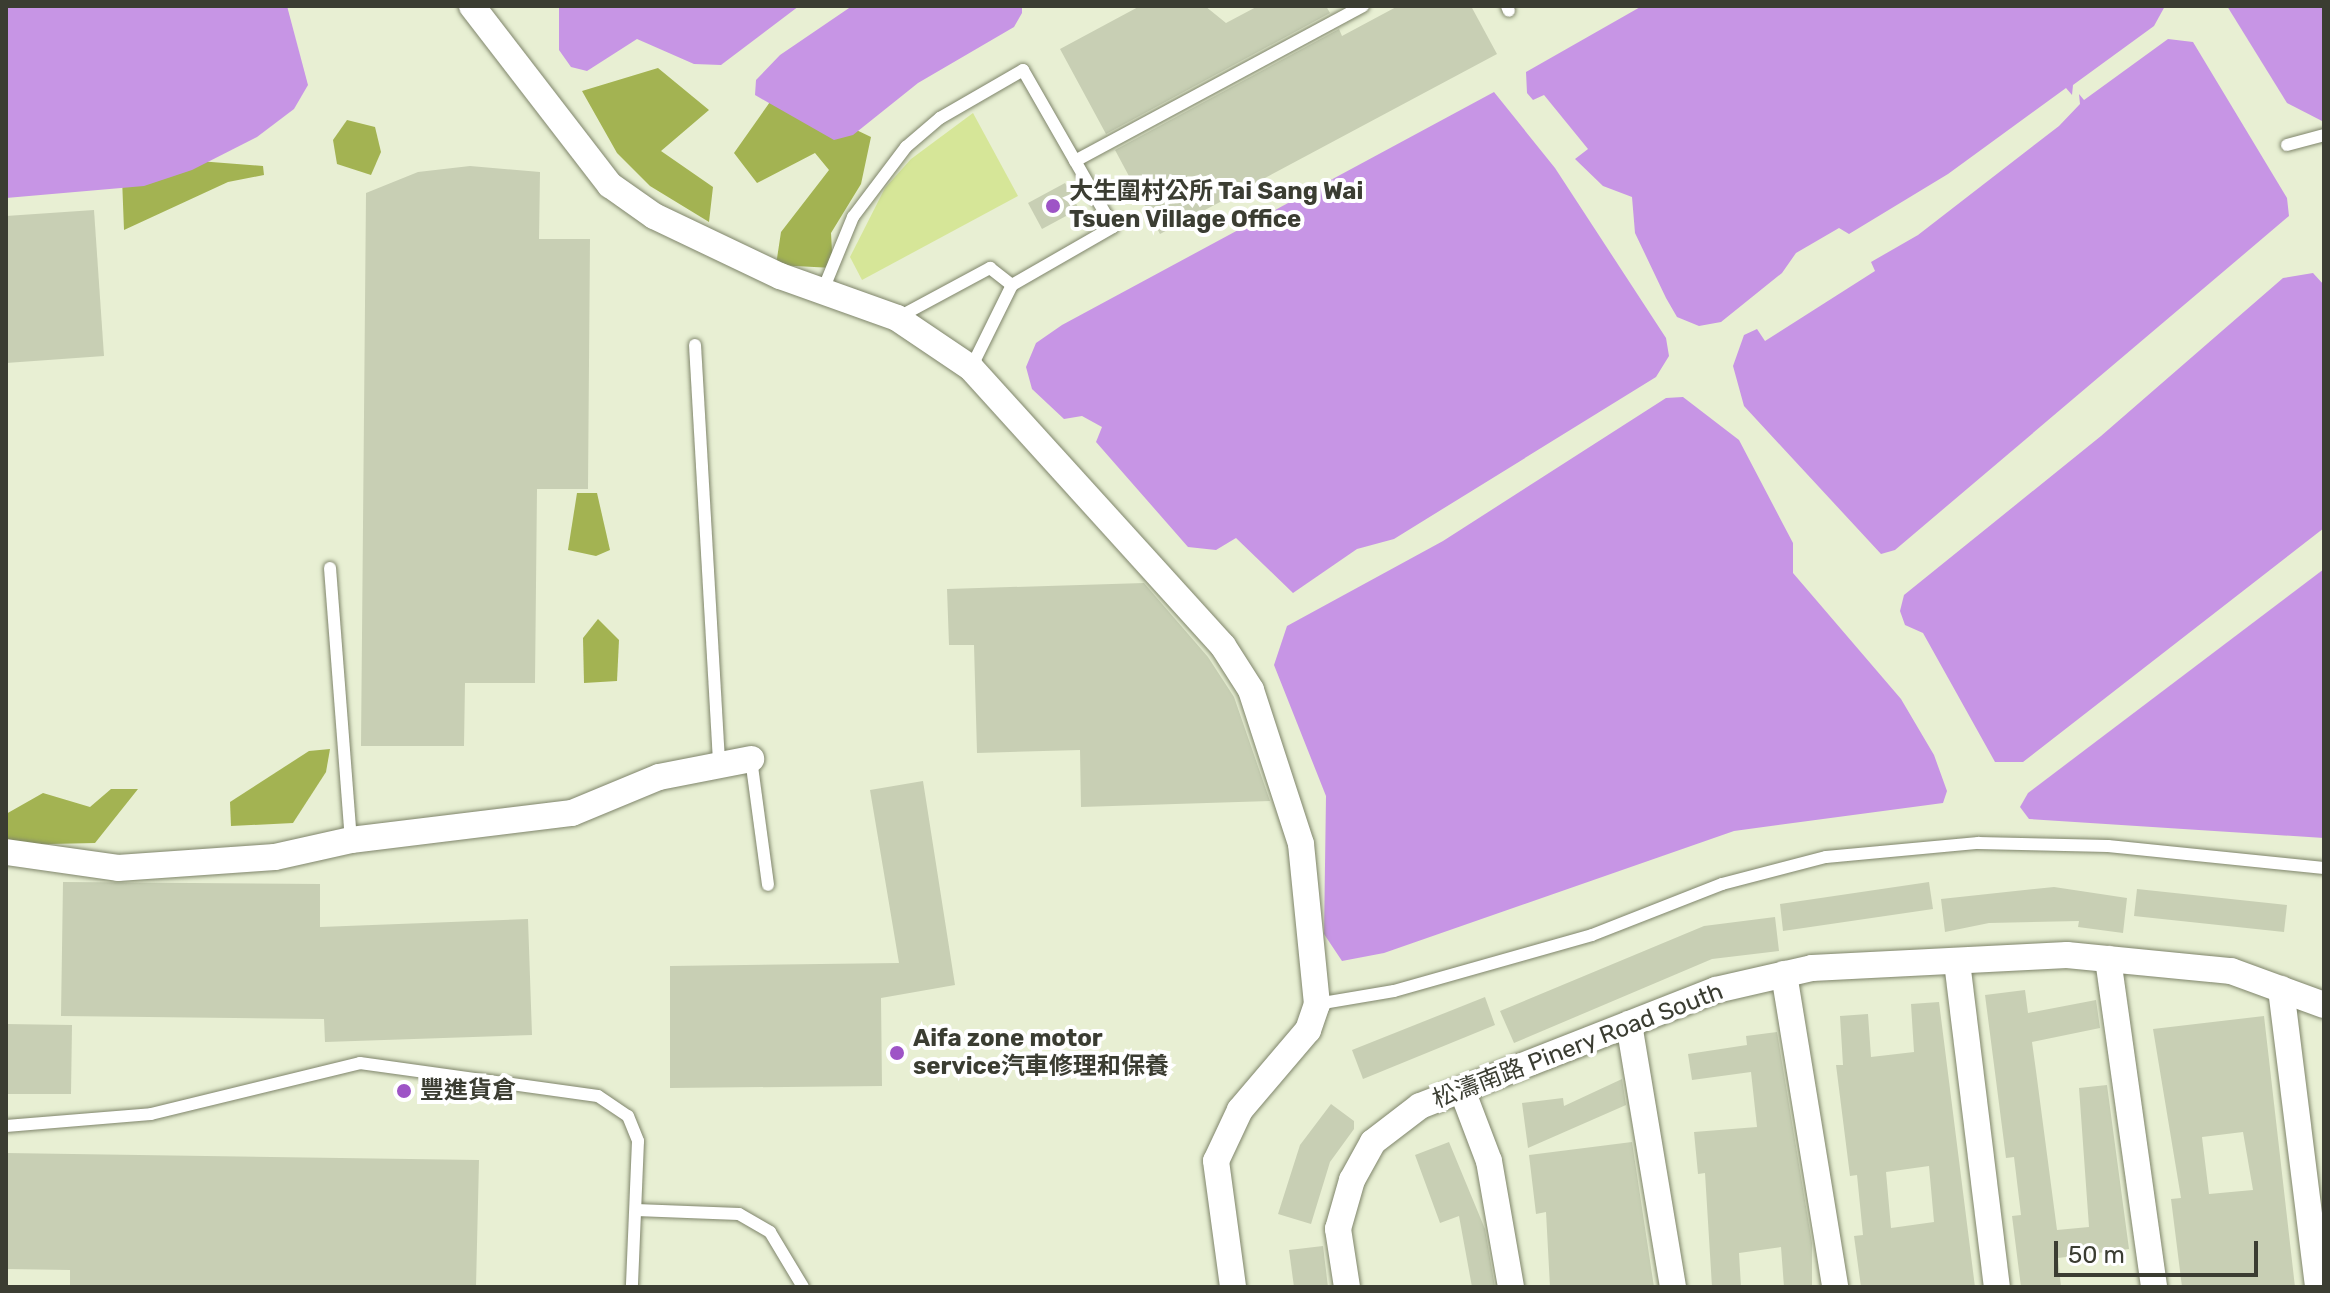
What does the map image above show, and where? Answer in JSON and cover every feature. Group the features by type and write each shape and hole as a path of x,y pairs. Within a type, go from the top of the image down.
{"street":[{"path":"472,6 610,185 654,216 823,290 897,318 971,368 1223,646 1251,690 1301,844 1317,1004 1308,1030 1240,1110 1216,1161 1233,1287"},
{"path":"6,852 118,868 189,866 275,857 351,840 572,813 659,777 719,761 751,759"},
{"path":"2108,959 2154,1287"},
{"name":"松濤南路 Pinery Road South","path":"1347,1287 1338,1229 1352,1180 1373,1142 1420,1106 1716,990 1784,974 1957,962 2108,959 2231,971 2324,1005"},
{"path":"1957,962 1997,1287"},
{"path":"1784,974 1835,1287"},
{"path":"2281,989 2318,1287"},
{"path":"1629,1024 1673,1287"},
{"path":"1462,1090 1489,1161 1511,1287"}],"lane":[{"path":"1075,161 1363,6"},
{"path":"823,290 853,217 906,147 940,118 1023,70 1113,227 1012,285 971,368"},
{"path":"2287,145 2324,135"},
{"path":"897,318 990,268 1012,285"},
{"path":"695,345 719,761"},
{"path":"330,568 351,840"},
{"path":"751,759 768,885"},
{"path":"1317,1004 1394,991 1592,935 1722,884 1826,857 1978,843 2108,846 2324,868"},
{"path":"6,1126 151,1114 360,1063 428,1070 598,1096 618,1109 638,1141 632,1287"},
{"path":"636,1210 739,1214 770,1232 803,1287"}],"green space":[{"path":"658,68 709,110 661,151 713,187 709,222 650,186 617,153 582,91"},
{"path":"777,92 871,137 861,184 831,233 833,268 776,265 781,232 829,170 815,153 757,183 734,153"},
{"path":"973,113 1018,196 862,280 850,257 885,188 911,159"},
{"path":"347,120 375,127 381,152 371,175 337,164 333,140"},
{"path":"173,159 263,166 264,175 228,182 124,230 122,178"},
{"path":"577,493 597,493 610,550 596,556 568,550"},
{"path":"598,619 619,640 617,681 584,683 583,638"},
{"path":"330,749 326,772 293,823 231,826 230,802 309,751"},
{"path":"111,789 138,789 95,843 6,845 6,814 43,793 90,807"}],"shaded area":[{"path":"6,6 287,6 308,85 294,109 257,137 192,170 144,186 6,198"},
{"path":"559,6 799,6 721,65 694,64 637,39 587,71 571,67 559,50"},
{"path":"852,6 1022,6 1022,13 1014,27 918,83 853,135 834,140 755,95 756,80 780,55"},
{"path":"1642,6 2165,6 2154,26 2073,85 2072,95 2066,88 1948,174 1849,234 1839,228 1796,253 1782,273 1721,322 1699,326 1677,317 1666,298 1635,233 1632,197 1603,186 1575,159 1588,149 1544,95 1533,100 1527,93 1526,72"},
{"path":"2227,6 2324,6 2324,122 2287,103"},
{"path":"2168,39 2193,42 2287,198 2289,216 1895,550 1881,554 1744,406 1733,366 1744,335 1757,329 1765,341 1875,271 1871,262 1918,235 2059,126 2080,104 2079,94 2084,100"},
{"path":"1494,92 1555,168 1666,338 1669,356 1656,377 1394,539 1357,549 1293,593 1236,538 1216,550 1188,547 1096,442 1102,427 1082,416 1064,419 1032,389 1026,367 1036,343 1062,325"},
{"path":"2313,273 2324,285 2324,528 2023,762 1995,762 1923,633 1905,625 1900,611 1904,595 2101,436 2283,278"},
{"path":"1683,397 1739,440 1793,543 1793,573 1901,699 1934,755 1947,791 1943,803 1734,831 1384,953 1342,961 1324,934 1326,796 1274,665 1287,626 1443,541 1666,398"},
{"path":"2324,569 2324,838 2029,819 2020,807 2028,793"}],"building":[{"path":"1140,6 1205,6 1226,23 1258,6 1326,6 1330,13 1106,134 1060,49"},
{"path":"1398,6 1471,6 1497,54 1160,234 1115,150 1339,29 1342,36"},
{"path":"470,166 540,172 539,239 590,239 588,489 537,489 535,683 465,683 464,746 361,746 366,193 418,172"},
{"name":"大生圍村公所 Tai Sang Wai Tsuen Village Office","path":"1065,183 1079,209 1042,229 1028,203"},
{"path":"94,210 104,356 6,363 6,216"},
{"path":"1144,583 1208,657 1234,697 1270,801 1081,807 1080,750 977,753 974,645 949,645 947,589"},
{"path":"923,781 955,985 881,998 882,1086 670,1088 670,966 899,963 870,790"},
{"path":"63,882 320,884 320,927 528,919 532,1035 325,1042 324,1019 61,1016"},
{"path":"1929,882 1933,909 1783,931 1780,904"},
{"path":"2054,887 2127,898 2123,933 2078,927 2079,921 1989,923 1945,932 1941,899"},
{"path":"2137,889 2287,905 2284,932 2134,916"},
{"path":"1775,917 1779,951 1712,959 1514,1043 1500,1011 1704,926"},
{"path":"2025,990 2028,1013 2096,1000 2100,1028 2032,1042 2057,1230 2089,1227 2079,1088 2107,1085 2129,1249 2058,1258 2061,1287 2021,1287 2012,1216 2021,1215 2014,1157 2006,1158 1985,995"},
{"path":"1485,997 1495,1025 1363,1079 1352,1050"},
{"path":"1939,1002 1975,1287 1861,1287 1854,1236 1863,1235 1857,1175 1850,1176 1836,1065 1843,1065 1840,1016 1868,1014 1871,1057 1914,1052 1911,1004","holes":["1929,1166 1934,1222 1891,1228 1886,1172"]},
{"path":"2264,1016 2295,1287 2182,1287 2171,1199 2181,1198 2153,1029","holes":["2243,1132 2253,1190 2209,1194 2202,1137"]},
{"path":"6,1024 72,1025 71,1094 6,1094"},
{"path":"1777,1032 1812,1243 1812,1287 1784,1287 1781,1247 1739,1253 1741,1287 1712,1287 1705,1173 1698,1174 1694,1132 1757,1127 1751,1072 1692,1080 1688,1054 1747,1045 1746,1036"},
{"path":"1622,1079 1626,1105 1528,1148 1522,1103 1563,1098 1564,1106"},
{"path":"1331,1104 1354,1121 1354,1129 1330,1162 1311,1224 1278,1214 1300,1145"},
{"path":"1449,1142 1485,1229 1495,1287 1472,1287 1459,1216 1440,1223 1415,1155"},
{"path":"1632,1142 1654,1287 1550,1287 1546,1212 1536,1214 1529,1155"},
{"path":"6,1153 479,1160 476,1287 70,1287 70,1270 6,1269"},
{"path":"1323,1246 1328,1287 1294,1287 1289,1250"}],"place":[{"name":"大生圍村公所 Tai Sang Wai Tsuen Village Office","path":"1053,206"},
{"name":"Aifa zone motor service汽車修理和保養","path":"897,1053"},
{"name":"豐進貨倉","path":"404,1091"}]}
